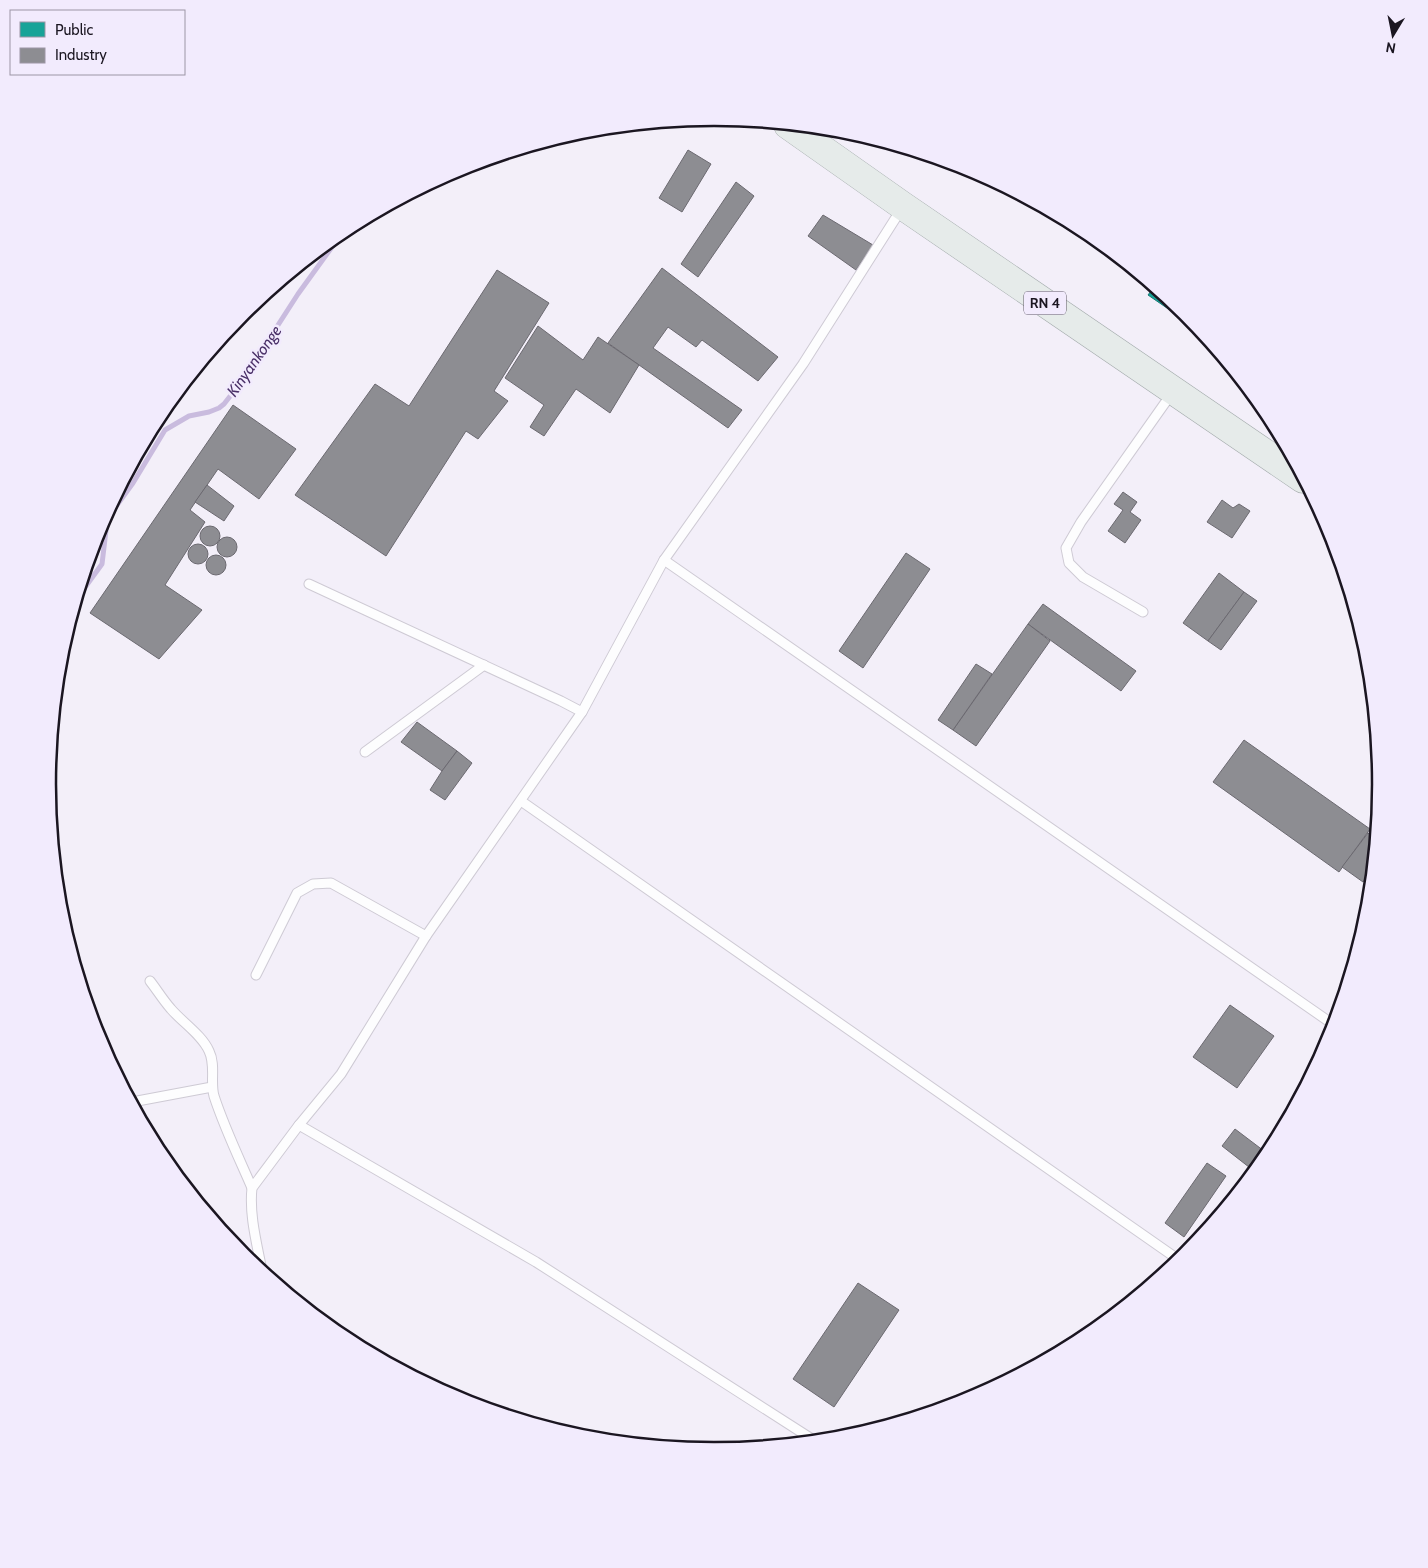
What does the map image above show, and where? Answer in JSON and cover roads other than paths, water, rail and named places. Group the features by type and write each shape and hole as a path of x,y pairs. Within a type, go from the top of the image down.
{"main road":[{"name":"RN 4","path":"802,132 903,206 1293,472"}],"lane":[{"path":"252,1188 299,1125 342,1074 426,936 582,712 664,560 803,364 903,206"},
{"path":"1143,612 1083,577 1069,563 1066,548 1081,522 1174,391"},
{"path":"664,560 1328,1021"},
{"path":"309,584 582,712"},
{"path":"365,752 484,665"},
{"path":"521,800 1172,1255"},
{"path":"256,975 298,893 313,884 331,882 426,936"},
{"path":"150,981 170,1008 210,1051 214,1076 212,1086 225,1124 252,1188 251,1199 260,1260"},
{"path":"138,1101 212,1086"},
{"path":"299,1125 536,1262 806,1435"}],"waterway":[{"name":"Kinyankonge","path":"121,500 165,430 189,416 209,412 224,404 242,381 298,294 329,251"},
{"name":"Kinyankonge","path":"88,583 102,564 106,533"}]}
